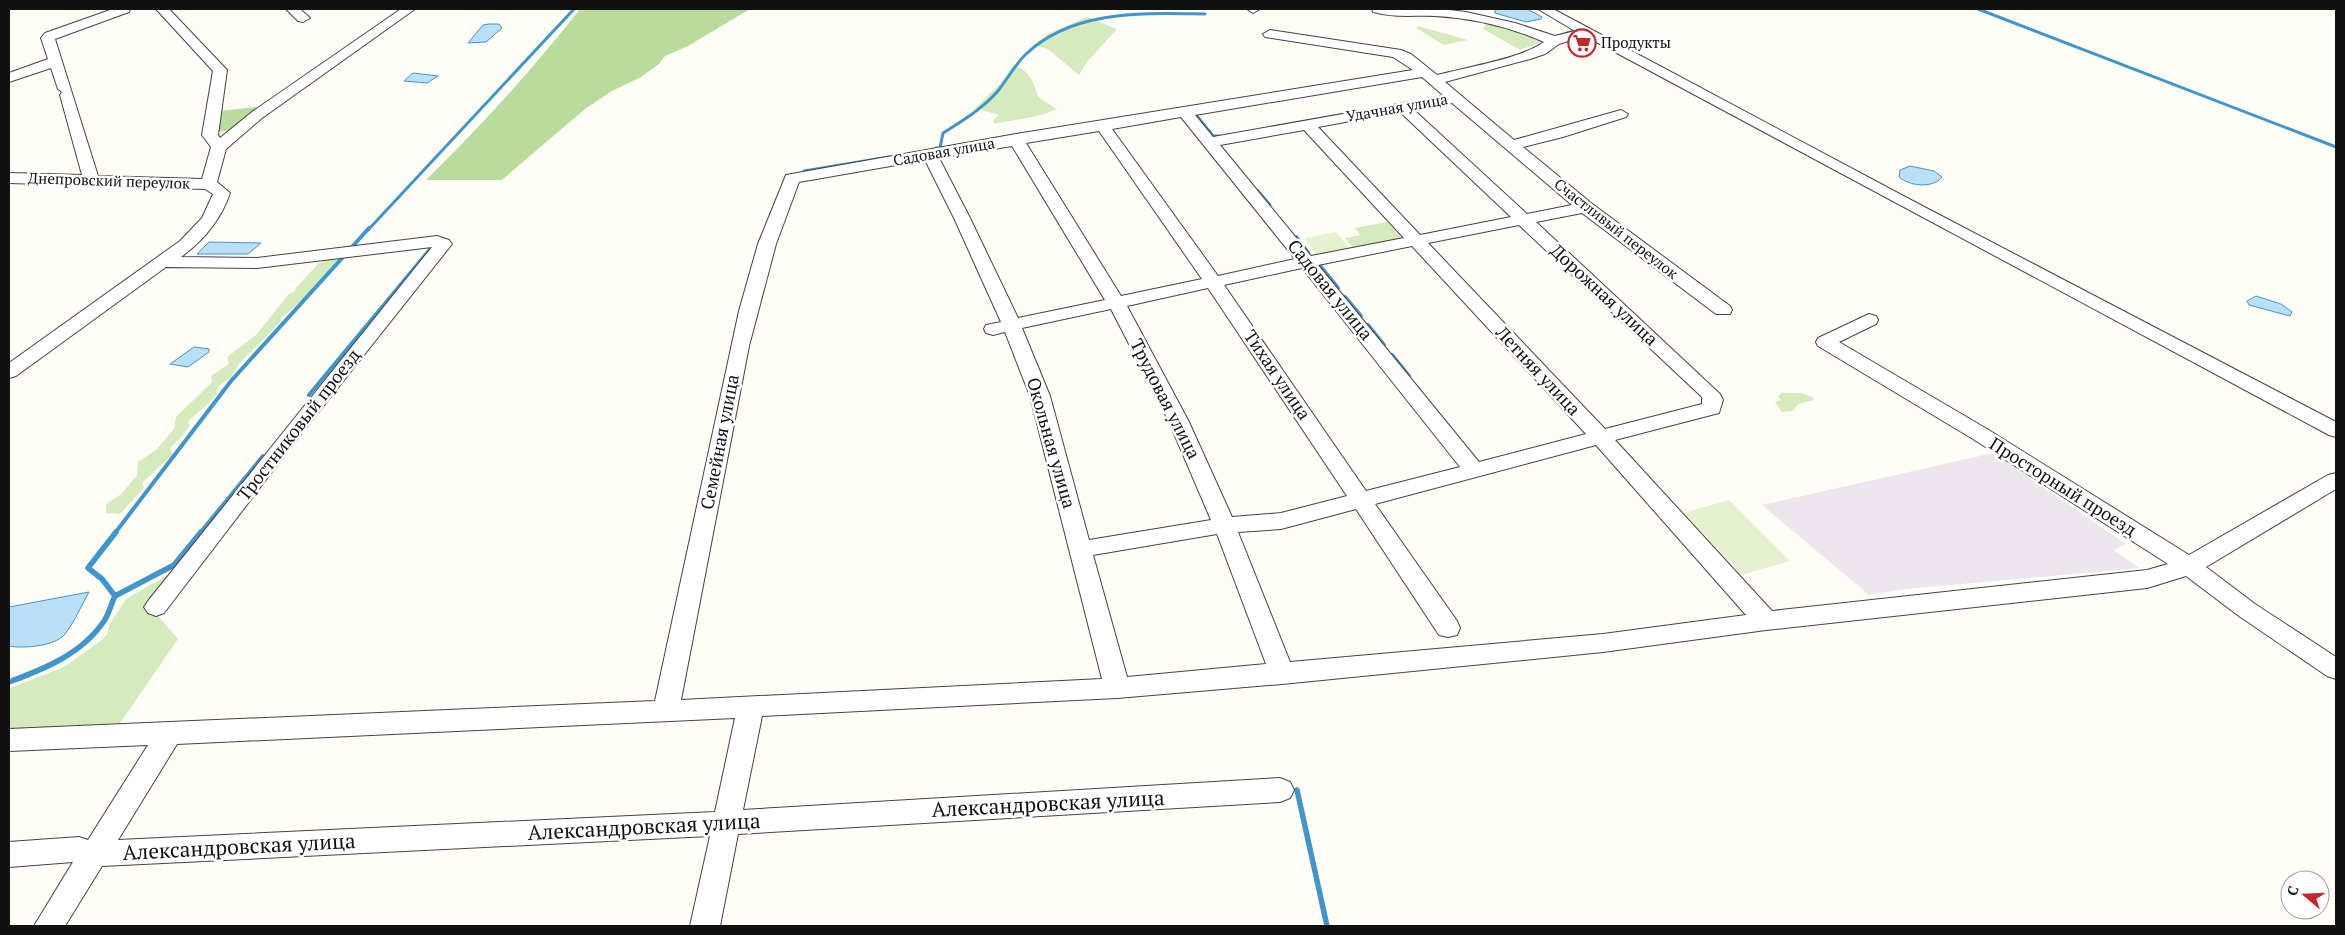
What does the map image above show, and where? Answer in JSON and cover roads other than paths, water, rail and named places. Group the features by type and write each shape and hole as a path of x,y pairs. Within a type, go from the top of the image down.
{"street":[{"path":"91,180 66,92 48,38 124,9"},
{"path":"162,9 220,70 210,135 218,147"},
{"path":"292,9 302,18"},
{"path":"9,372 164,262 202,230 219,204 222,193 209,184 218,147 257,115 409,9"},
{"path":"1378,9 1386,12 1433,12 1477,18 1518,26 1554,42"},
{"path":"1544,9 1896,198 2336,430"},
{"name":"Удачная улица","path":"1429,76 1525,56 1540,51 1554,42 1588,32"},
{"path":"1270,34 1396,53 1406,57 1429,76"},
{"path":"9,78 56,61"},
{"name":"Удачная улица","path":"1429,76 1456,98"},
{"name":"Садовая улица","path":"792,178 1016,139 1429,76"},
{"name":"Удачная улица","path":"1210,142 1456,98"},
{"name":"Счастливый переулок","path":"1456,98 1585,207 1712,304 1723,310"},
{"name":"Дорожная улица","path":"1403,107 1710,394 1713,400 1712,408 1600,437"},
{"name":"Садовая улица","path":"1185,112 1474,470"},
{"path":"1512,145 1558,134 1621,114"},
{"name":"Летняя улица","path":"1307,124 1600,437 1766,621"},
{"name":"Тихая улица","path":"1102,126 1213,282 1448,628"},
{"name":"Трудовая улица","path":"1016,139 1115,303 1162,388 1225,526 1282,674"},
{"name":"Окольная улица","path":"929,154 962,218 1002,327 1049,423 1117,688"},
{"name":"Днепровский переулок","path":"9,178 209,184"},
{"name":"Семейная улица","path":"666,710 737,359 755,280 780,205 792,178"},
{"path":"1002,327 1307,262 1417,242 1585,207"},
{"name":"Тростниковый проезд","path":"156,607 284,442 443,244 437,241 257,263 164,262"},
{"name":"Просторный проезд","path":"1869,320 1825,342 1980,434 2189,566 2247,610 2336,669"},
{"path":"1081,549 1225,526 1281,521 1600,437"},
{"path":"9,740 1117,688 1603,643 1766,621 2147,579 2189,566 2336,480"},
{"path":"706,926 752,705"},
{"path":"49,926 170,733"},
{"name":"Александровская улица","path":"9,854 80,849 93,854 728,823 1280,790"}],"water":[{"path":"1495,9 1527,9 1542,17 1541,19 1526,22 1495,13"},
{"path":"499,24 502,28 486,42 468,43 483,25"},
{"path":"413,73 438,76 427,83 404,81"},
{"path":"1910,166 1934,171 1942,177 1938,181 1927,185 1903,180 1899,177 1900,170"},
{"path":"209,242 261,243 248,254 197,254"},
{"path":"2256,296 2281,304 2292,312 2290,316 2249,305 2247,301"},
{"path":"194,347 209,349 209,352 188,367 170,364"},
{"path":"89,592 72,624 61,638 39,646 9,646 9,607"}],"waterway":[{"path":"368,230 574,9"},
{"path":"1978,9 2336,147"},
{"path":"936,148 940,148 943,133 985,104 1001,87 1025,55 1044,40 1064,29 1110,17 1134,14 1205,14"},
{"path":"1558,36 1574,31 1573,29"},
{"path":"1197,116 1213,136 1219,136"},
{"path":"804,171 889,157"},
{"path":"1258,191 1270,205"},
{"path":"352,247 369,228"},
{"path":"1296,237 1308,253"},
{"path":"309,395 432,247"},
{"path":"115,533 231,381 344,256"},
{"path":"1321,267 1338,288"},
{"path":"1345,297 1361,316"},
{"path":"1368,325 1384,345"},
{"path":"1392,355 1409,376"},
{"path":"200,533 263,456"},
{"path":"115,596 102,579 88,568 116,532"},
{"path":"115,596 174,565 201,532"},
{"path":"9,682 49,666 85,643 104,621 115,596"},
{"path":"1297,790 1327,926"}],"place":[{"name":"Продукты","path":"1582,43"}]}
